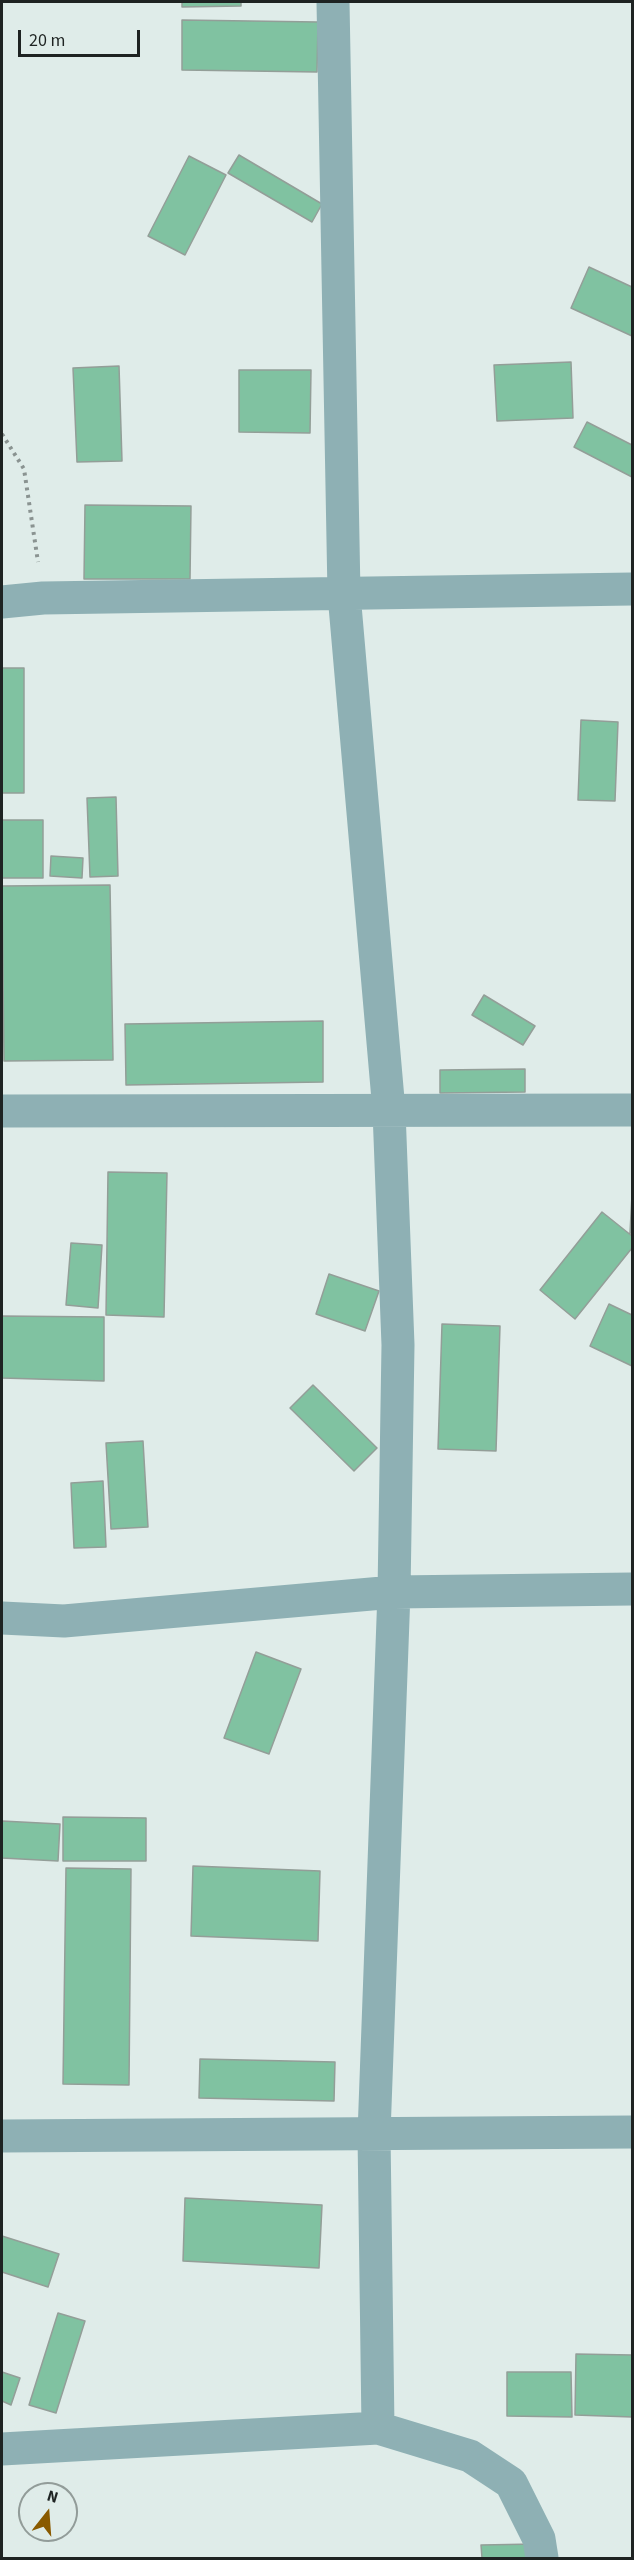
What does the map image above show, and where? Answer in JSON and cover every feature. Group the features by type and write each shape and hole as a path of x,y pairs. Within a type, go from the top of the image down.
{"street":[{"path":"333,2 344,594 389,1111 398,1345 394,1592 374,2134 378,2428"},
{"path":"2,602 43,598 633,589"},
{"path":"2,1111 633,1110"},
{"path":"2,1618 64,1621 394,1592 633,1589"},
{"path":"2,2136 633,2132"},
{"path":"2,2449 378,2428 471,2456 511,2482 539,2539 543,2559"}],"path":[{"path":"2,434 24,469 43,598"}],"building":[{"path":"182,2 241,2 241,6 182,7"},
{"path":"182,20 318,22 317,72 182,70"},
{"path":"239,155 322,204 312,222 228,173"},
{"path":"189,156 226,175 185,255 148,236"},
{"path":"589,267 632,287 632,336 571,308"},
{"path":"571,362 573,418 497,421 494,365"},
{"path":"119,366 122,461 77,462 73,368"},
{"path":"239,370 311,370 310,433 239,432"},
{"path":"587,422 632,445 632,477 574,447"},
{"path":"85,505 191,506 190,579 84,579"},
{"path":"2,668 24,668 24,793 2,793"},
{"path":"581,720 618,722 615,801 578,800"},
{"path":"116,797 118,876 90,877 87,798"},
{"path":"2,820 43,820 43,878 2,878"},
{"path":"51,856 83,858 82,878 50,876"},
{"path":"110,885 113,1060 4,1061 2,886"},
{"path":"484,995 535,1026 523,1045 472,1015"},
{"path":"323,1021 323,1082 126,1085 125,1024"},
{"path":"525,1069 525,1092 440,1093 440,1070"},
{"path":"108,1172 167,1173 164,1317 106,1315"},
{"path":"632,1195 632,1233 630,1233"},
{"path":"602,1212 632,1236 632,1248 575,1319 540,1290"},
{"path":"71,1243 102,1245 98,1308 66,1305"},
{"path":"329,1274 379,1291 365,1331 316,1314"},
{"path":"609,1304 632,1315 632,1366 590,1346"},
{"path":"2,1316 104,1317 104,1381 2,1378"},
{"path":"442,1324 500,1326 496,1451 438,1449"},
{"path":"313,1385 377,1448 354,1471 290,1408"},
{"path":"143,1441 148,1527 111,1529 106,1443"},
{"path":"103,1481 106,1547 74,1548 71,1483"},
{"path":"256,1652 301,1669 269,1754 224,1738"},
{"path":"63,1817 146,1818 146,1861 63,1861"},
{"path":"2,1821 60,1824 58,1861 2,1858"},
{"path":"193,1866 320,1871 318,1941 191,1936"},
{"path":"66,1868 131,1869 129,2085 63,2084"},
{"path":"200,2059 335,2062 334,2101 199,2098"},
{"path":"185,2198 322,2205 319,2268 183,2261"},
{"path":"2,2236 59,2254 48,2287 2,2272"},
{"path":"58,2313 85,2321 56,2413 29,2405"},
{"path":"576,2354 632,2355 632,2417 575,2415"},
{"path":"2,2372 20,2378 11,2405 2,2401"},
{"path":"507,2372 571,2372 572,2417 507,2416"},
{"path":"535,2544 535,2558 482,2558 481,2545"}]}
